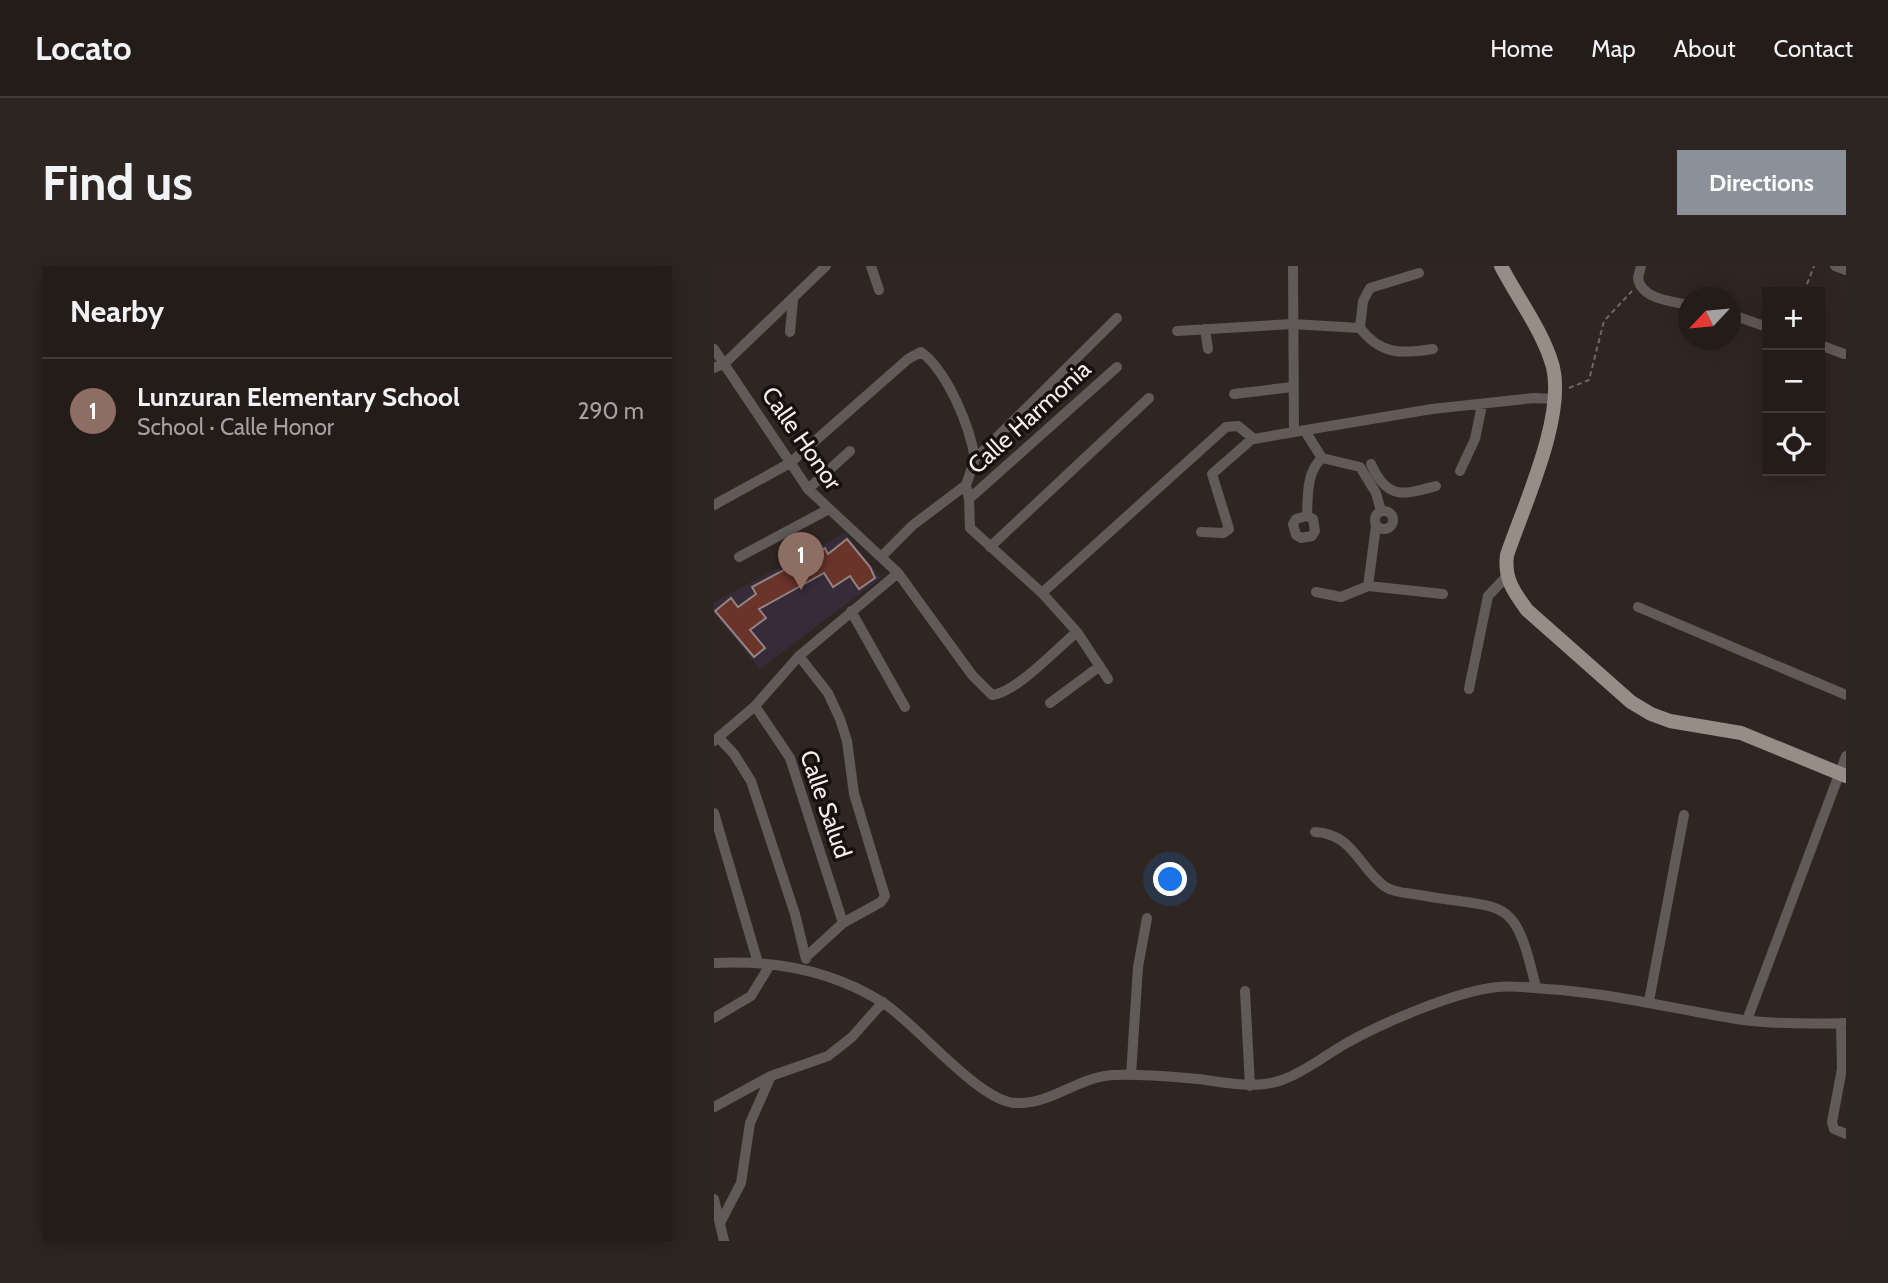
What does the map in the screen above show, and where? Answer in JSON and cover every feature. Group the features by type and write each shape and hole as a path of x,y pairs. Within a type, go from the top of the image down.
{"main road":[{"path":"1502,266 1543,341 1553,369 1554,416 1507,555 1506,577 1527,610 1632,702 1651,714 1670,721 1741,733 1843,775"}],"street":[{"path":"714,368 725,363 826,266"},
{"path":"871,266 879,290"},
{"path":"1293,266 1292,387 1300,431 1322,458 1370,464 1387,489 1408,494 1436,486"},
{"path":"1642,266 1639,284 1648,294 1678,302"},
{"path":"1835,266 1846,270"},
{"path":"1360,328 1363,301 1370,288 1419,273"},
{"path":"790,332 793,300"},
{"path":"966,485 975,459 1117,318"},
{"path":"1741,318 1762,325"},
{"path":"1177,331 1292,324 1360,328 1374,344 1388,352 1433,349"},
{"path":"1205,330 1208,349"},
{"path":"1825,347 1844,354"},
{"name":"Calle Honor","path":"714,349 808,489 827,510 898,573 972,675 992,695 1000,694 1013,686 1077,632"},
{"path":"714,505 790,463 908,359 921,352 933,364 966,422 975,459"},
{"name":"Calle Harmonia","path":"882,556 913,526 966,485 969,499 1116,367"},
{"path":"1234,394 1292,387"},
{"path":"1201,532 1223,533 1229,529 1212,474 1252,439 1367,419 1554,394"},
{"path":"990,547 1149,398"},
{"path":"1460,471 1475,439 1482,405"},
{"path":"1042,593 1216,434 1233,424 1252,439"},
{"path":"808,489 850,451"},
{"path":"1307,516 1313,467 1322,458"},
{"path":"1370,464 1381,511"},
{"path":"969,499 970,528 1042,593 1077,632 1108,679"},
{"path":"739,557 827,510"},
{"path":"1368,586 1375,517 1381,511"},
{"path":"1376,526 1384,530 1394,522 1391,513 1381,511"},
{"path":"804,969 807,956 751,781 734,754 716,739 755,706 799,656 898,573"},
{"path":"1469,689 1488,596 1506,577"},
{"path":"1315,592 1342,597 1368,586 1443,594"},
{"path":"1638,607 1846,695"},
{"path":"851,611 905,708"},
{"path":"799,656 828,693 840,719 847,741 854,794 885,896 881,902 844,923 807,956"},
{"path":"1050,703 1100,666"},
{"name":"Calle Salud","path":"755,706 780,740 797,774 844,923"},
{"path":"1747,1020 1843,775 1846,757"},
{"path":"714,813 764,964 751,996 714,1018"},
{"path":"1649,1001 1684,815"},
{"path":"1315,832 1327,832 1342,839 1390,889 1487,904 1504,912 1521,929 1536,988"},
{"path":"1131,1075 1138,967 1147,918"},
{"path":"714,963 764,964 804,969 842,982 883,1002 983,1089 1004,1101 1028,1103 1089,1079 1131,1075 1186,1077 1250,1086 1285,1080 1358,1037 1464,994 1500,986 1607,994 1747,1020 1844,1023 1841,1115 1832,1122 1834,1129 1846,1134"},
{"path":"1245,991 1250,1086"},
{"path":"714,1107 771,1076 828,1056 852,1037 883,1002"},
{"path":"720,1223 741,1184 750,1123 771,1076"},
{"path":"714,1199 724,1241"}],"path":[{"path":"1806,287 1814,266"},
{"path":"1554,394 1575,388 1589,380 1604,321 1639,284"}],"shaded area":[{"path":"845,533 881,578 760,669 714,613 714,602"}],"building":[{"path":"847,539 870,567 875,578 859,589 850,576 833,587 824,573 759,609 766,618 750,630 765,648 754,657 715,611 731,598 738,607 756,594 752,587 825,548 828,554"}],"place":[{"name":"Lunzuran Elementary School","path":"801,590"}]}
